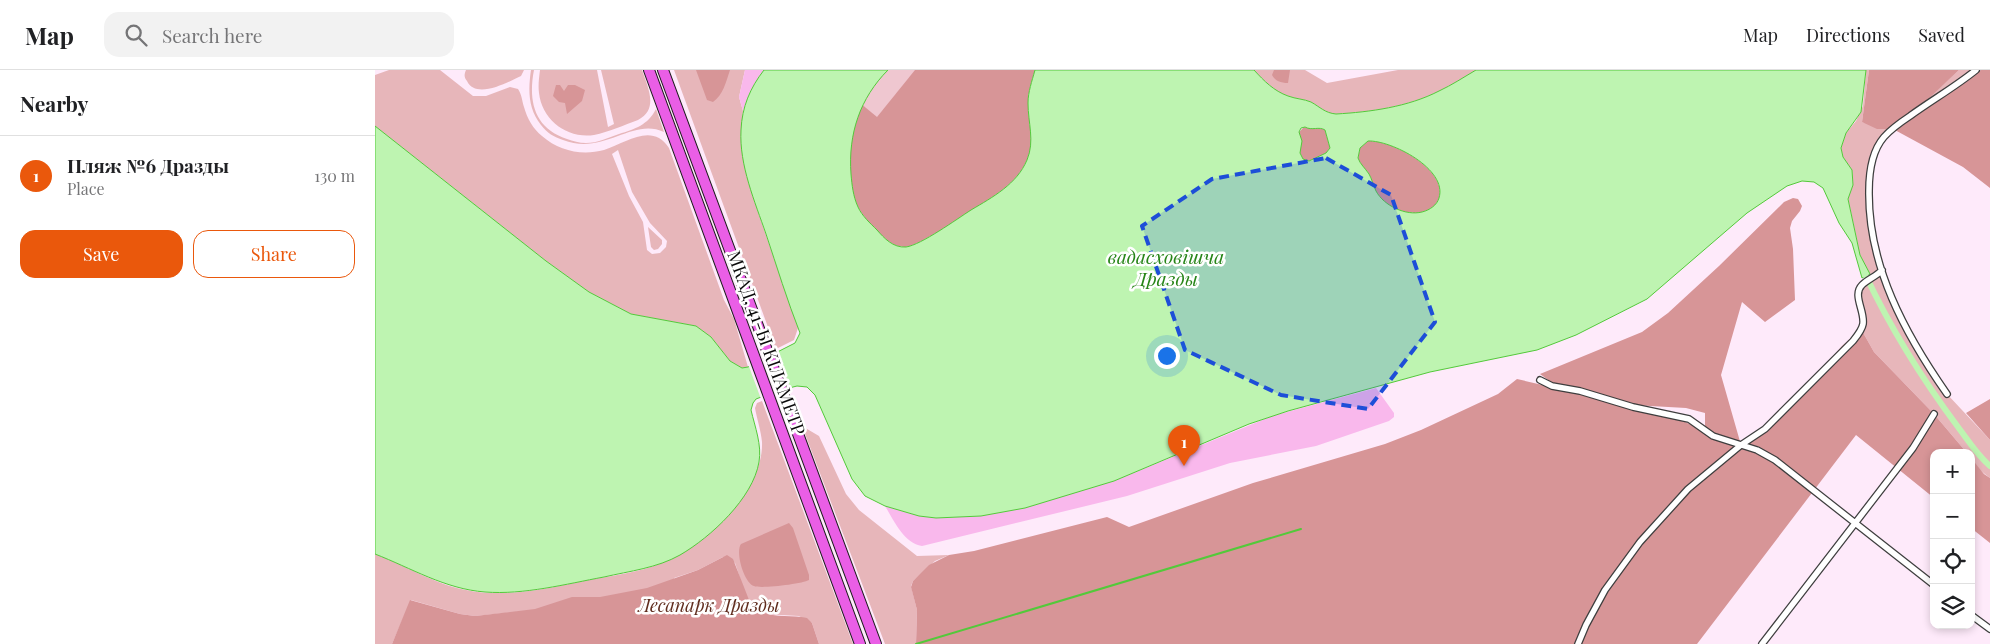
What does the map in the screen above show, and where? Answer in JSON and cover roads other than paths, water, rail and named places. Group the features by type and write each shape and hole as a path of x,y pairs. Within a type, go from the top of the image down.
{"highway":[{"name":"МКАД, 41-Ы КІЛАМЕТР","path":"649,70 860,644"},
{"name":"МКАД, 41-Ы КІЛАМЕТР","path":"663,70 789,414 876,644"}],"street":[{"path":"1947,394 1905,329 1881,272 1873,244 1869,205 1870,172 1877,147 1883,138 1976,70"},
{"path":"1578,644 1605,590 1640,542 1688,489 1741,445 1765,429 1787,409 1860,333 1863,324 1863,314 1858,295 1862,285 1881,272"},
{"path":"1540,380 1552,386 1689,419 1713,436 1757,450 1775,460 1933,584"},
{"path":"1762,644 1913,448 1934,414"},
{"path":"1975,618 1990,629"}],"water":[{"name":"вадасховішча Дразды","path":"764,70 888,70 870,92 858,118 852,145 851,178 855,199 864,216 889,242 897,246 906,247 929,237 988,200 1011,183 1023,169 1031,146 1028,99 1035,70 1254,70 1265,82 1283,94 1306,100 1326,111 1336,114 1375,110 1415,101 1444,89 1476,70 1866,70 1861,112 1846,133 1841,148 1843,157 1852,170 1853,185 1848,199 1860,255 1870,274 1862,278 1852,243 1839,223 1823,188 1814,182 1802,181 1787,186 1747,213 1647,299 1576,335 1537,350 1430,372 1288,411 1249,424 1114,481 1025,508 981,516 936,518 919,516 885,506 865,496 852,479 815,395 807,387 797,386 756,399 753,403 751,410 759,443 760,456 755,476 740,502 705,538 680,555 662,563 560,586 500,593 456,587 375,554 375,126 546,261 589,292 631,314 696,326 711,337 730,361 742,368 748,367 795,343 800,333 745,170 741,143 743,113 751,91","holes":["1301,128 1325,130 1330,148 1326,153 1309,161 1303,159 1300,153 1302,141 1299,132","1368,141 1390,145 1415,158 1427,167 1435,177 1439,187 1439,198 1435,205 1422,212 1409,213 1396,209 1384,201 1376,191 1369,174 1358,158 1360,148"]}],"waterway":[{"path":"1866,276 1897,335 1920,373 1973,447 1990,466"},
{"path":"916,644 1301,529"}],"place":[{"name":"Пляж №6 Дразды","path":"1184,466"}],"park label":[{"name":"Лесапарк Дразды","path":"709,606"}]}
